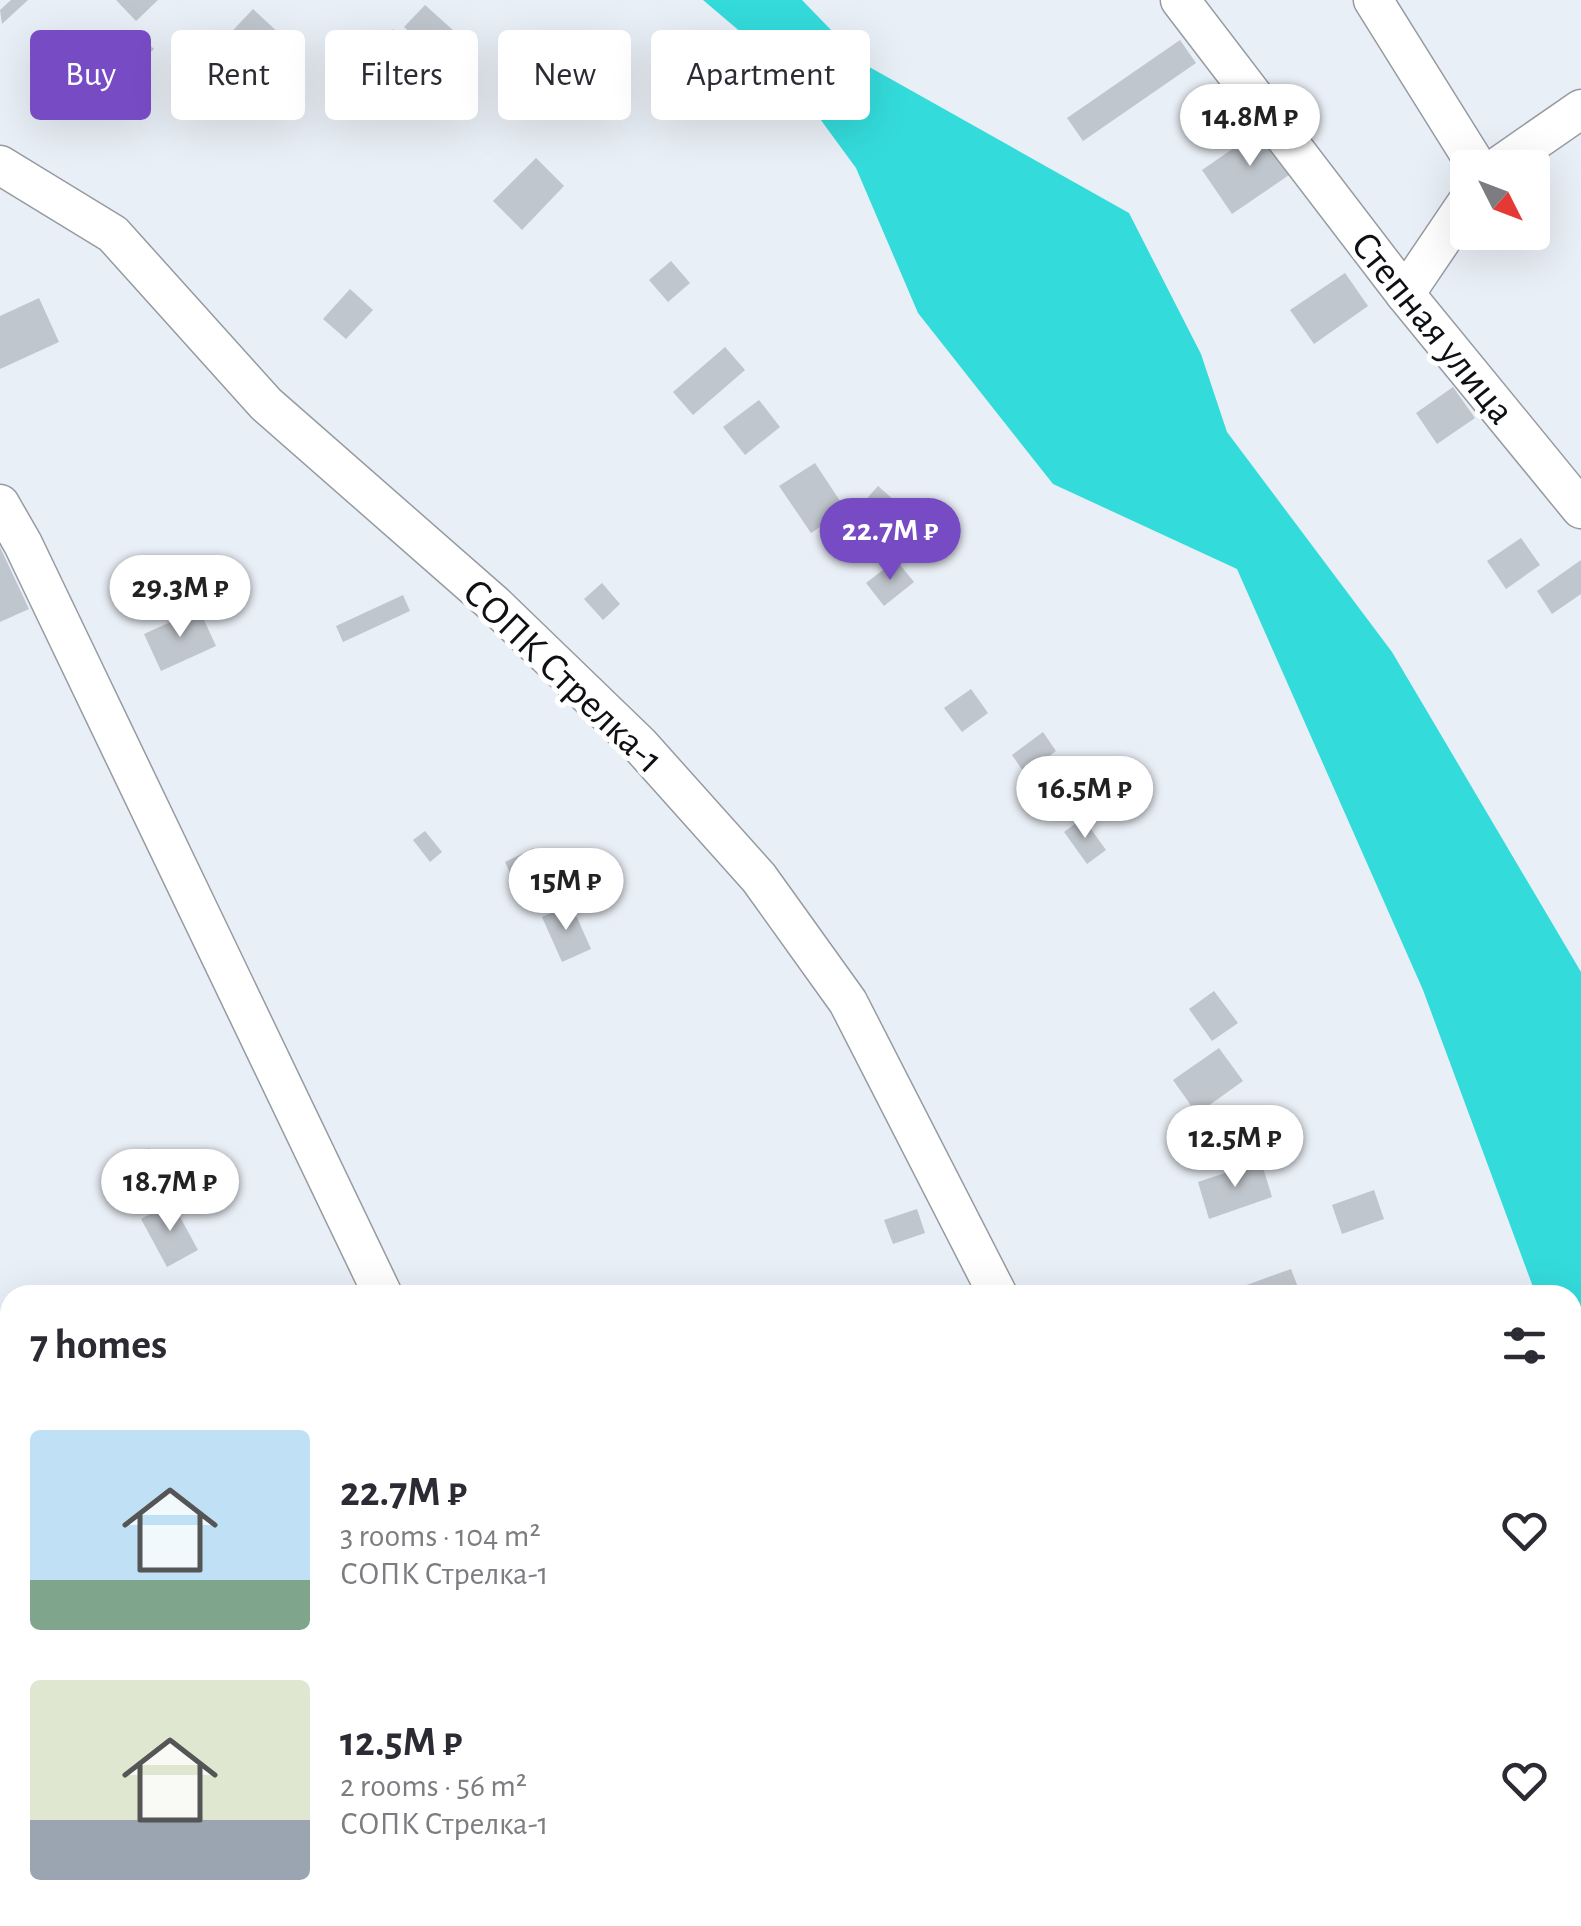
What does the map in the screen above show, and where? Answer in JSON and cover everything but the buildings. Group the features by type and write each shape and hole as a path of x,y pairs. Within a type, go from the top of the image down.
{"street":[{"name":"Степная улица","path":"1180,0 1405,294 1581,509"},
{"path":"1373,0 1467,150"},
{"path":"1522,150 1581,109"},
{"name":"СОПК Стрелка-1","path":"0,165 113,234 266,404 494,604 640,745 746,863 848,1002 993,1285"},
{"path":"1405,294 1450,227"},
{"path":"0,504 32,562 377,1285"}],"water":[{"path":"703,0 802,0 831,30 738,30"},
{"path":"870,67 1129,213 1201,354 1227,432 1392,652 1581,972 1581,1285 1532,1285 1423,990 1237,569 1053,484 918,313 856,168 821,120 870,120"}]}
